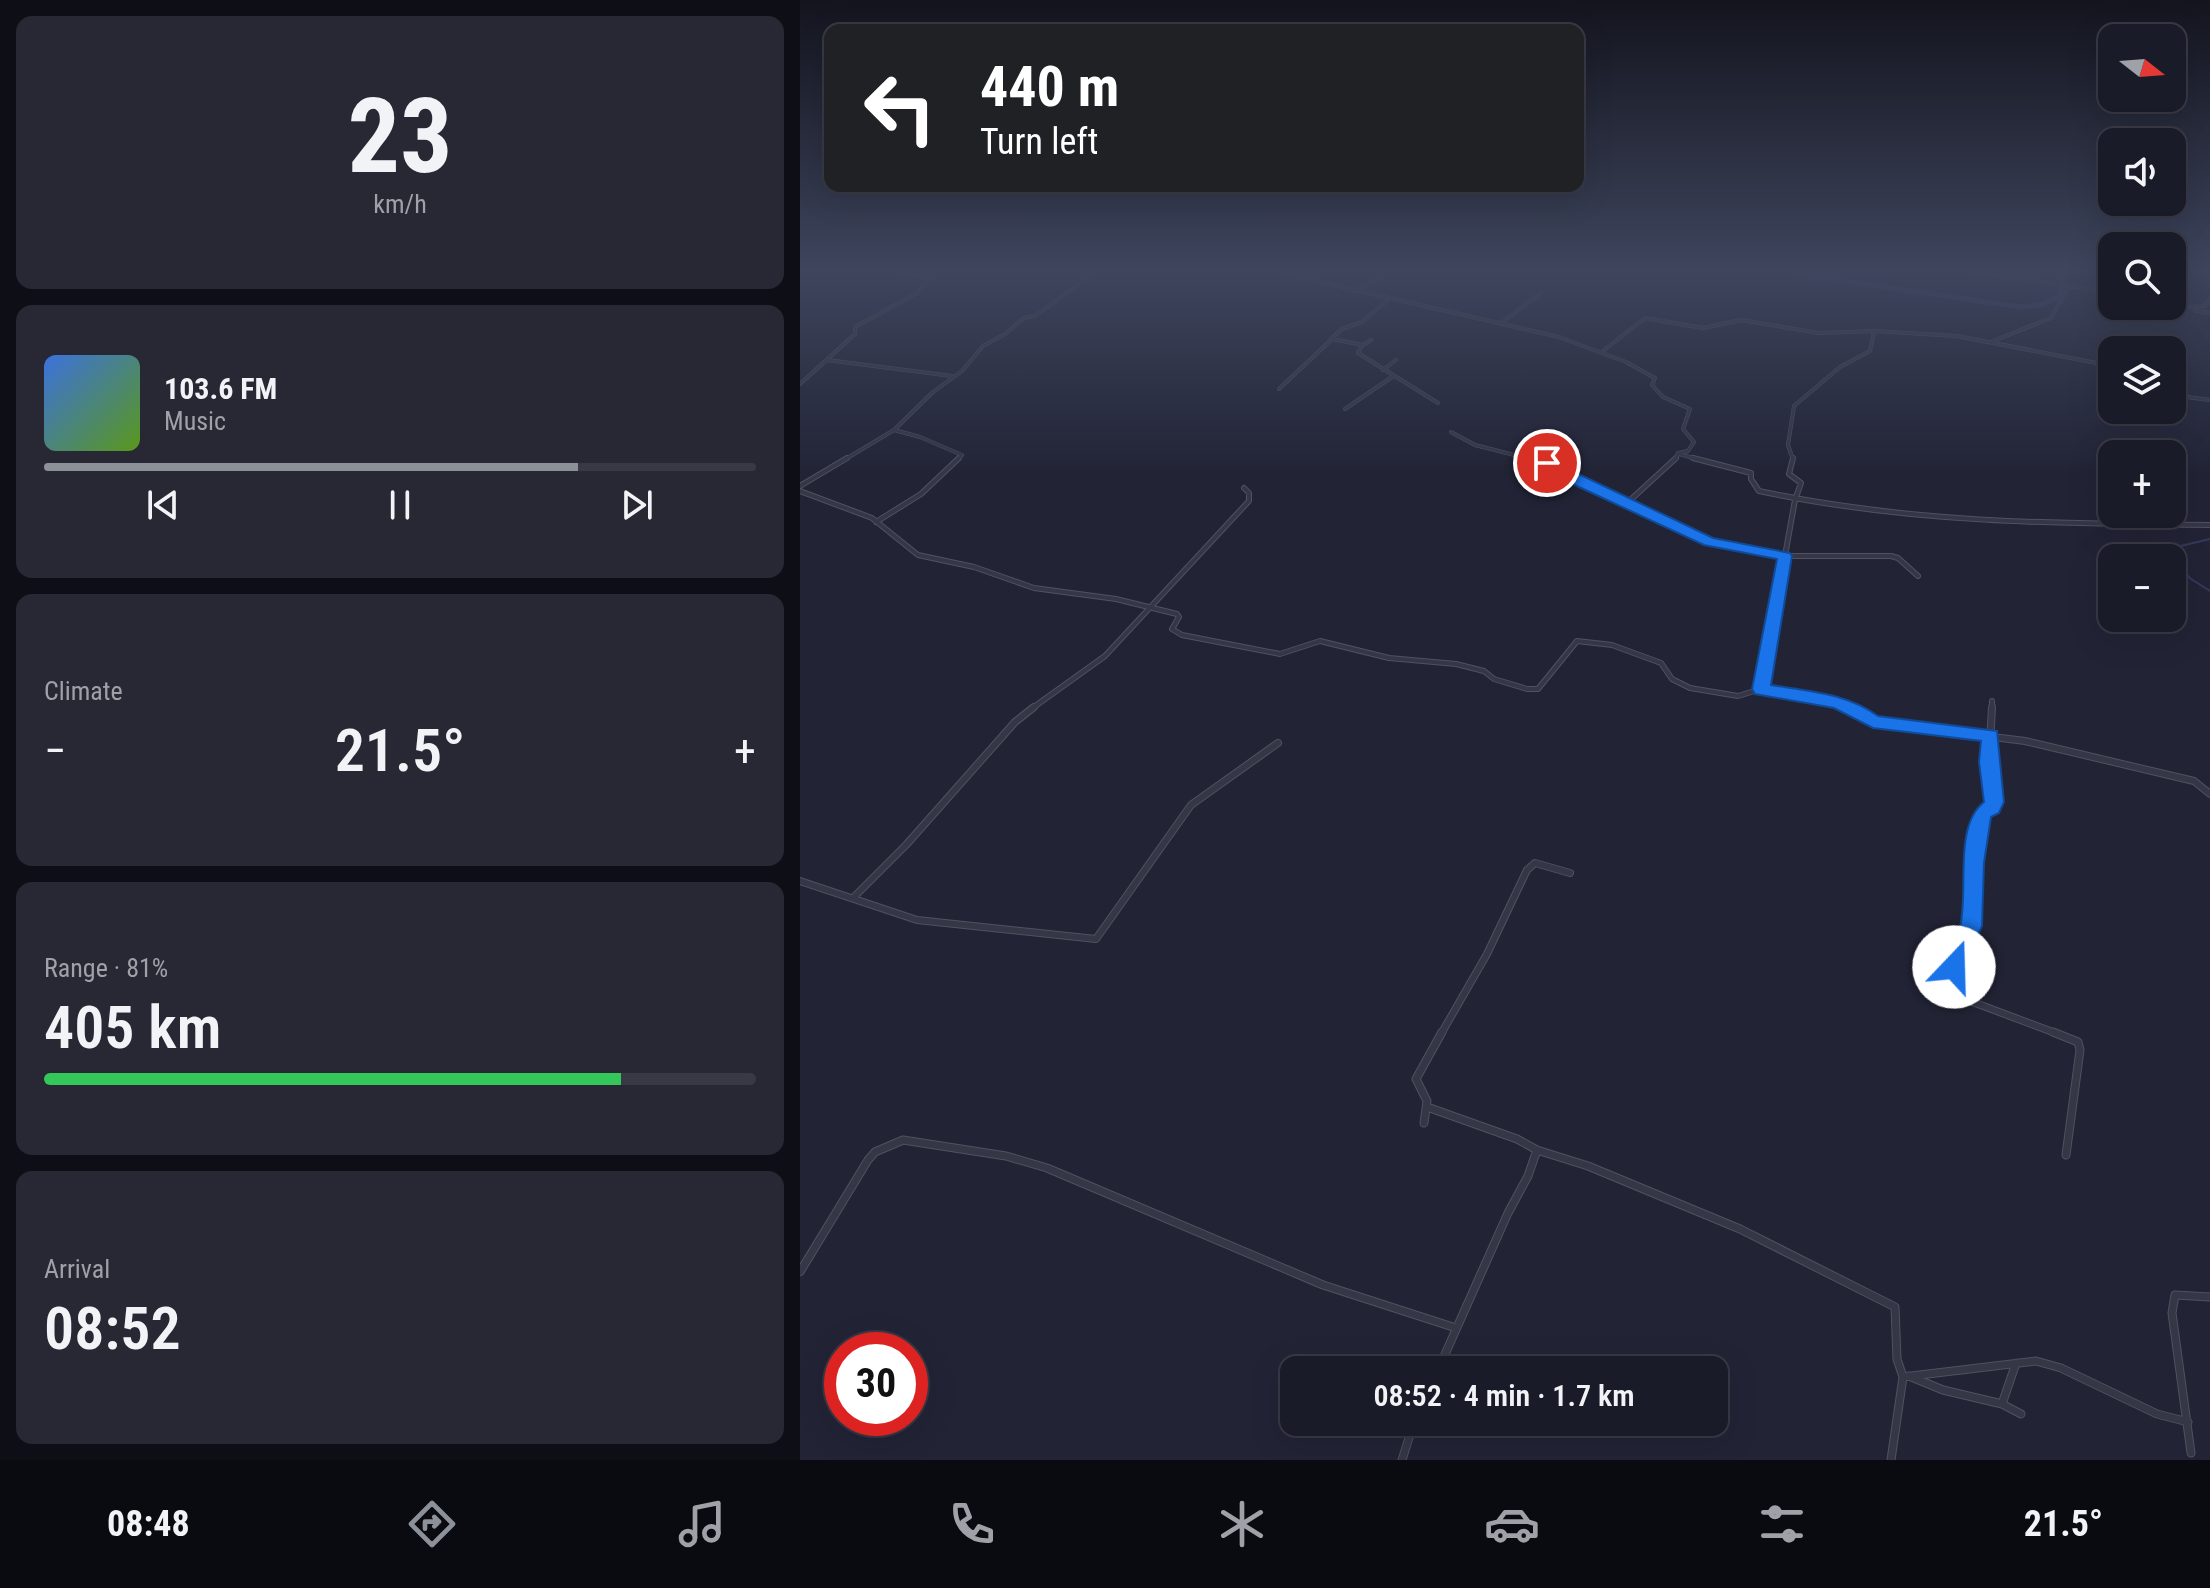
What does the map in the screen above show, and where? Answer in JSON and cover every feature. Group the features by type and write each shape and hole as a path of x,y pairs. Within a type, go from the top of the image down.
{"street":[{"path":"800,384 852,337"},
{"path":"800,489 894,430 996,337"},
{"path":"1548,337 1602,352 1655,378 1652,385 1660,395 1690,409 1683,430 1694,442 1688,451 1678,453"},
{"path":"1602,352 1621,337"},
{"path":"1761,689 1795,500 1801,483 1789,474 1793,459 1788,445 1792,410 1818,383 1870,351 1873,337"},
{"path":"1963,337 2098,363"},
{"path":"1988,342 2008,337"},
{"path":"1279,389 1332,339 1363,345"},
{"path":"1371,340 1358,353 1438,403"},
{"path":"827,360 953,376"},
{"path":"1383,370 1396,360"},
{"path":"1345,409 1392,377"},
{"path":"2186,397 2210,400"},
{"path":"876,522 921,494 962,455 920,437 894,430"},
{"path":"1451,432 1475,445 1547,463 1569,477 1709,542 1785,556 1891,556 1898,558 1918,576"},
{"path":"1678,453 1751,473 1751,479 1759,491 1795,500 1967,522 2210,525"},
{"path":"1626,504 1676,459 1678,453"},
{"path":"853,898 906,845 1015,722 1059,686 1105,656 1249,501 1249,493 1244,488"},
{"path":"800,489 876,522 918,555 974,567 1034,588 1150,606 1179,615 1172,629 1182,635 1280,654 1320,641 1389,658 1456,664 1484,671 1499,681 1531,690 1538,689 1544,679 1555,673 1574,644 1581,641 1612,645 1661,663 1672,679 1690,688 1738,696 1761,689 1837,702 1873,722 2025,741 2194,781 2210,794"},
{"path":"1992,701 1989,762 1994,802 1992,808 1982,813 1974,863 1971,926 1948,978 1947,988 1970,1001 2078,1042 2080,1050 2066,1155"},
{"path":"800,881 917,920 934,919 1003,930 1096,939 1191,805 1278,743"},
{"path":"1424,1123 1430,1108 1426,1093 1416,1079 1487,954 1527,870 1535,863 1570,873"},
{"path":"1430,1108 1517,1139 1537,1150 1588,1166 1740,1229 1895,1307 1897,1359 1905,1376 1893,1430 1891,1460"},
{"path":"800,1272 868,1160 875,1152 903,1140 1006,1156 1047,1168 1323,1285 1456,1328"},
{"path":"1444,1356 1528,1176 1537,1150"},
{"path":"2191,1453 2172,1313 2175,1295 2210,1297"},
{"path":"1905,1376 2036,1361 2061,1368 2157,1414 2188,1422"},
{"path":"2002,1404 2016,1363"},
{"path":"1905,1376 1943,1390 2002,1404 2021,1414"},
{"path":"1402,1460 1410,1436"}],"waterway":[{"path":"2186,545 2210,539"},
{"path":"2186,574 2210,591"}],"route":[{"path":"1547,463 1569,477 1691,535 1719,545 1785,556 1761,689 1837,702 1873,722 1991,736 1989,762 1994,802 1992,808 1982,813 1974,863 1971,926 1963,939 1954,967"}]}
